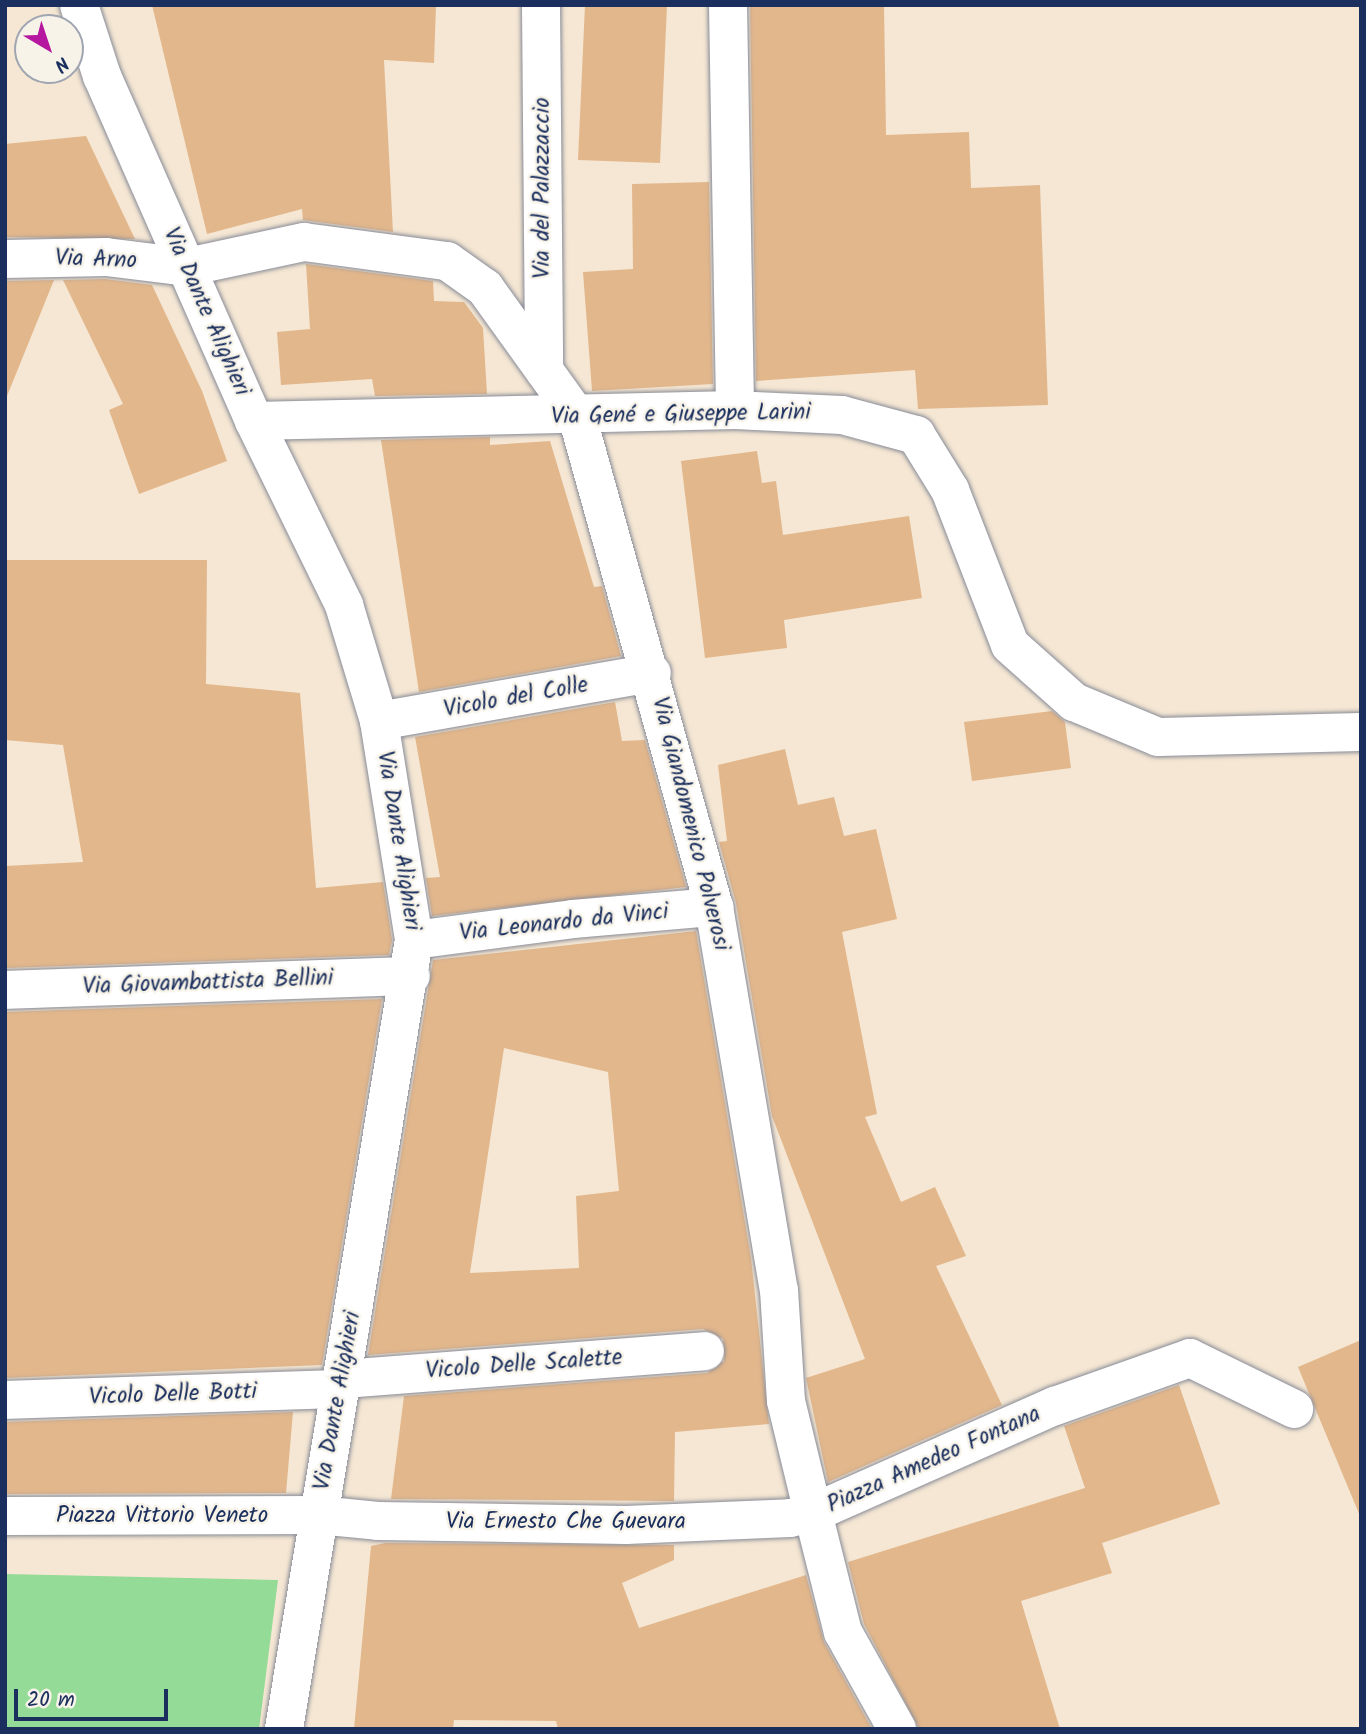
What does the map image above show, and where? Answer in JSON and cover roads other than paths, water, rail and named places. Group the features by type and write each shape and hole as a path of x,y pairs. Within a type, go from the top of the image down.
{"street":[{"name":"Via Dante Alighieri","path":"79,5 102,76 254,421 344,605 379,721 412,958 284,1729"},
{"name":"Via del Palazzaccio","path":"541,5 544,370"},
{"path":"728,5 735,411"},
{"name":"Via Giandomenico Polverosi","path":"187,267 304,242 447,261 485,288 577,416 652,673 714,907 779,1290 786,1401 813,1513 843,1632 897,1729"},
{"name":"Via Arno","path":"5,258 106,257 187,267"},
{"name":"Via Gené e Giuseppe Larini","path":"254,421 735,411 842,415 916,435 950,490 1010,645 1074,702 1158,737 1361,732"},
{"name":"Vicolo del Colle","path":"379,721 652,673"},
{"name":"Via Leonardo da Vinci","path":"412,958 573,919 714,907"},
{"name":"Via Giovambattista Bellini","path":"5,990 412,958"},
{"name":"Vicolo Delle Scalette","path":"342,1384 705,1351"},
{"name":"Piazza Amedeo Fontana","path":"813,1513 1055,1406 1190,1359 1294,1409"},
{"name":"Vicolo Delle Botti","path":"5,1400 342,1384"},
{"name":"Via Ernesto Che Guevara","path":"318,1516 379,1521 626,1524 813,1513"},
{"name":"Piazza Vittorio Veneto","path":"5,1516 318,1516"}]}
